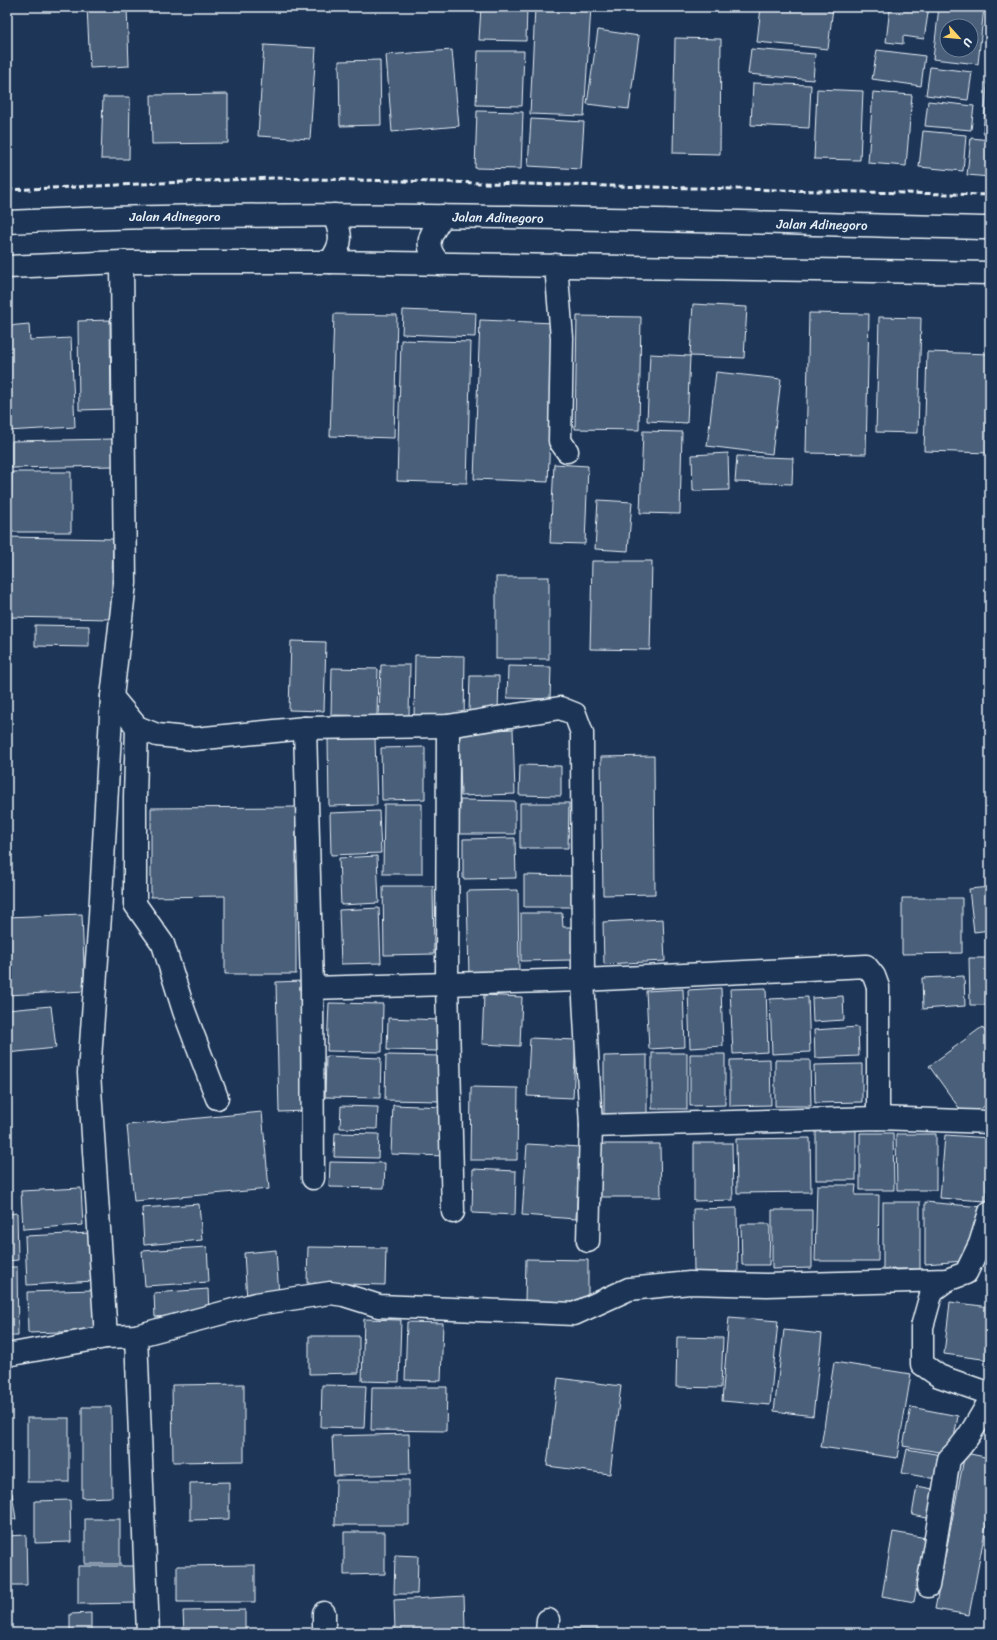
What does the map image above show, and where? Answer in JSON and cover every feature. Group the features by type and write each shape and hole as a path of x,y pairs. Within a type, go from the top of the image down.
{"main road":[{"name":"Jalan Adinegoro","path":"7,222 130,216 334,215 990,228"},
{"path":"330,262 338,250 341,239 334,215"},
{"path":"440,264 431,254 429,243 434,229 443,216"},
{"path":"106,1337 89,1073 100,916 112,697 125,582 122,262"},
{"path":"7,267 122,262 330,262 990,273"},
{"path":"556,266 562,338 560,441 567,451"},
{"path":"112,697 138,727 157,735 195,739 305,728 448,726 560,708 575,714 582,733 583,980 591,1126 588,1241"},
{"path":"448,726 447,985 453,1212"},
{"path":"138,727 135,797 135,904 163,944 184,1011 217,1098"},
{"path":"305,728 312,988 313,1178"},
{"path":"312,988 583,980 866,966 874,976 878,986 878,1118"},
{"path":"591,1126 878,1118 990,1122"},
{"path":"990,1212 980,1244 966,1273 947,1280 932,1291 922,1327 922,1364 939,1376 990,1394"},
{"path":"7,1355 106,1337 136,1336 256,1304 330,1293 344,1295 379,1306 574,1314 629,1290 690,1283 767,1284 947,1280"},
{"path":"136,1336 148,1633"},
{"path":"928,1586 949,1459 960,1449 967,1439 990,1400"}],"building":[{"path":"87,7 127,7 129,66 90,68"},
{"path":"481,7 527,7 526,41 479,40"},
{"path":"535,7 591,7 584,116 530,114"},
{"path":"761,7 833,7 828,49 757,42"},
{"path":"890,7 929,7 924,39 903,36 903,44 886,42"},
{"path":"939,7 984,7 979,54 979,18 939,18 939,58 979,58 978,64 933,59"},
{"path":"598,30 639,36 629,109 587,104"},
{"path":"675,38 721,39 720,154 673,153"},
{"path":"264,45 316,48 310,139 258,136"},
{"path":"751,49 815,54 813,80 748,74"},
{"path":"452,50 459,126 392,132 386,55"},
{"path":"877,50 925,56 921,86 872,79"},
{"path":"478,51 524,51 522,106 476,105"},
{"path":"380,60 381,125 340,126 339,61"},
{"path":"930,67 972,72 968,100 926,95"},
{"path":"753,83 811,85 809,128 751,125"},
{"path":"987,85 990,85 990,134 983,133"},
{"path":"817,89 863,91 860,160 814,159"},
{"path":"873,92 912,95 906,166 868,163"},
{"path":"228,94 228,143 152,144 151,95"},
{"path":"103,97 130,97 129,159 101,159"},
{"path":"928,101 974,106 971,130 925,126"},
{"path":"477,111 523,112 521,169 475,168"},
{"path":"531,119 584,122 581,169 528,166"},
{"path":"923,131 966,135 963,171 919,167"},
{"path":"971,138 990,140 990,177 967,175"},
{"path":"693,304 747,307 744,358 690,356"},
{"path":"403,310 476,313 475,337 402,334"},
{"path":"809,313 869,314 866,454 806,453"},
{"path":"334,314 397,315 394,438 330,436"},
{"path":"577,316 641,317 639,430 575,429"},
{"path":"879,317 921,318 918,433 876,432"},
{"path":"110,320 111,409 79,410 78,321"},
{"path":"480,320 555,323 548,482 474,479"},
{"path":"29,324 30,340 71,338 75,427 7,431 7,326"},
{"path":"401,340 471,342 467,483 397,481"},
{"path":"927,352 990,354 990,453 924,451"},
{"path":"650,354 690,356 687,423 647,421"},
{"path":"716,372 781,379 772,454 707,446"},
{"path":"643,431 682,432 680,514 640,513"},
{"path":"114,439 114,466 12,468 12,441"},
{"path":"728,453 729,490 693,491 692,455"},
{"path":"737,456 793,458 792,484 735,482"},
{"path":"554,464 588,466 585,544 550,543"},
{"path":"12,472 71,472 71,532 11,532"},
{"path":"598,500 632,502 628,551 595,549"},
{"path":"7,537 113,539 111,619 7,617"},
{"path":"592,561 652,561 650,650 590,649"},
{"path":"496,577 549,577 549,659 496,659"},
{"path":"35,625 89,626 89,647 35,646"},
{"path":"291,641 326,642 324,711 289,710"},
{"path":"415,655 465,656 464,720 414,719"},
{"path":"381,665 410,665 409,716 379,715"},
{"path":"508,666 551,667 550,699 507,698"},
{"path":"332,668 378,669 377,716 331,715"},
{"path":"470,676 499,676 498,712 469,711"},
{"path":"513,729 515,794 461,796 459,731"},
{"path":"375,738 377,805 329,806 328,739"},
{"path":"425,747 425,799 382,800 381,748"},
{"path":"654,756 655,894 603,895 601,757"},
{"path":"520,765 561,766 561,796 519,795"},
{"path":"460,800 515,801 515,834 459,834"},
{"path":"520,803 569,803 568,848 520,848"},
{"path":"384,804 422,804 422,874 383,874"},
{"path":"296,807 296,974 225,974 225,896 151,897 151,808"},
{"path":"379,811 381,853 331,855 330,813"},
{"path":"515,838 516,878 463,879 463,839"},
{"path":"377,856 379,903 341,905 339,858"},
{"path":"524,875 574,876 574,907 524,907"},
{"path":"383,886 433,886 434,954 384,955"},
{"path":"990,887 990,930 974,932 969,889"},
{"path":"518,890 519,975 469,976 467,891"},
{"path":"902,898 962,898 962,953 902,954"},
{"path":"379,908 381,963 341,964 339,910"},
{"path":"521,913 562,913 563,927 572,927 571,960 521,961"},
{"path":"82,914 85,991 7,995 7,917"},
{"path":"663,919 665,961 604,964 603,922"},
{"path":"969,958 990,958 990,1005 970,1005"},
{"path":"964,976 965,1006 923,1009 922,978"},
{"path":"302,981 305,1111 279,1112 276,982"},
{"path":"721,988 723,1046 690,1048 688,990"},
{"path":"766,988 768,1052 733,1054 730,989"},
{"path":"683,989 685,1047 649,1049 646,991"},
{"path":"484,995 522,997 520,1046 482,1044"},
{"path":"843,996 844,1020 813,1022 812,998"},
{"path":"808,997 810,1052 772,1054 770,999"},
{"path":"329,1003 383,1004 382,1052 327,1051"},
{"path":"51,1006 56,1048 7,1053 7,1010"},
{"path":"388,1018 440,1020 439,1051 387,1050"},
{"path":"858,1027 859,1056 815,1058 814,1030"},
{"path":"982,1027 990,1038 990,1102 967,1119 929,1066"},
{"path":"530,1038 576,1040 573,1098 527,1096"},
{"path":"652,1053 687,1053 687,1109 652,1109"},
{"path":"690,1054 725,1054 725,1105 690,1106"},
{"path":"386,1055 442,1056 441,1101 385,1100"},
{"path":"647,1055 647,1114 604,1114 604,1056"},
{"path":"326,1056 381,1058 380,1098 325,1097"},
{"path":"770,1059 771,1105 730,1106 730,1060"},
{"path":"775,1060 810,1060 811,1106 775,1106"},
{"path":"862,1064 862,1102 815,1103 814,1065"},
{"path":"471,1087 518,1088 517,1160 470,1160"},
{"path":"393,1105 445,1107 444,1156 391,1154"},
{"path":"341,1106 378,1107 377,1129 340,1128"},
{"path":"262,1112 269,1189 134,1201 127,1125"},
{"path":"816,1129 856,1129 856,1180 816,1180"},
{"path":"335,1133 379,1134 378,1158 334,1157"},
{"path":"860,1133 893,1133 894,1190 860,1190"},
{"path":"896,1134 936,1134 936,1190 897,1190"},
{"path":"945,1135 990,1138 986,1201 940,1198"},
{"path":"810,1138 811,1192 737,1193 736,1139"},
{"path":"694,1143 732,1143 733,1200 694,1201"},
{"path":"527,1144 580,1147 576,1219 522,1215"},
{"path":"598,1144 660,1144 661,1197 599,1197"},
{"path":"330,1162 385,1163 384,1188 329,1187"},
{"path":"473,1169 516,1171 515,1215 472,1213"},
{"path":"817,1185 856,1185 855,1195 879,1195 878,1261 815,1261"},
{"path":"81,1188 83,1225 23,1229 21,1191"},
{"path":"883,1202 920,1202 920,1269 883,1269"},
{"path":"925,1202 982,1207 964,1261 925,1264"},
{"path":"199,1204 202,1240 144,1245 142,1208"},
{"path":"737,1208 738,1272 694,1272 693,1209"},
{"path":"772,1210 812,1210 812,1268 772,1269"},
{"path":"17,1213 18,1260 7,1261 7,1214"},
{"path":"741,1224 770,1224 769,1265 742,1265"},
{"path":"91,1233 94,1281 27,1285 25,1236"},
{"path":"207,1247 209,1282 145,1286 142,1251"},
{"path":"308,1247 386,1248 385,1285 307,1283"},
{"path":"276,1250 279,1297 247,1300 244,1253"},
{"path":"526,1259 588,1260 588,1303 525,1302"},
{"path":"7,1267 17,1267 18,1336 7,1336"},
{"path":"208,1289 209,1313 155,1317 154,1293"},
{"path":"93,1290 94,1331 28,1333 27,1292"},
{"path":"950,1302 990,1307 990,1360 944,1354"},
{"path":"729,1317 778,1321 770,1405 722,1401"},
{"path":"364,1319 401,1320 399,1382 362,1381"},
{"path":"407,1322 443,1323 441,1381 405,1380"},
{"path":"784,1330 822,1334 813,1416 774,1411"},
{"path":"309,1336 359,1336 359,1373 309,1374"},
{"path":"677,1337 723,1338 721,1388 676,1387"},
{"path":"834,1362 911,1374 897,1458 821,1447"},
{"path":"558,1378 621,1386 610,1474 547,1466"},
{"path":"244,1384 244,1461 173,1462 172,1385"},
{"path":"322,1385 366,1386 364,1428 321,1427"},
{"path":"372,1387 447,1387 446,1431 371,1430"},
{"path":"82,1407 111,1407 112,1497 82,1498"},
{"path":"911,1407 958,1416 951,1454 903,1446"},
{"path":"27,1418 69,1418 69,1482 27,1482"},
{"path":"409,1434 410,1474 334,1476 332,1436"},
{"path":"907,1449 941,1455 936,1479 902,1473"},
{"path":"965,1453 990,1458 990,1505 969,1615 935,1609"},
{"path":"336,1480 409,1480 409,1525 335,1525"},
{"path":"229,1482 229,1519 190,1520 190,1483"},
{"path":"917,1486 938,1490 932,1519 912,1515"},
{"path":"7,1493 12,1493 16,1519 7,1520"},
{"path":"70,1500 71,1542 35,1543 35,1501"},
{"path":"85,1519 120,1519 120,1564 85,1564"},
{"path":"344,1532 385,1532 385,1574 344,1575"},
{"path":"893,1532 926,1538 914,1602 882,1596"},
{"path":"26,1535 27,1585 7,1585 7,1536"},
{"path":"395,1555 418,1556 417,1594 394,1594"},
{"path":"255,1565 255,1602 177,1602 177,1566"},
{"path":"78,1566 137,1566 137,1603 78,1604"},
{"path":"464,1596 465,1628 395,1631 394,1600"},
{"path":"245,1610 245,1633 184,1633 183,1611"},
{"path":"91,1613 91,1633 70,1633 70,1614"},
{"path":"556,1629 599,1629 599,1633 556,1633"}],"railway":[{"path":"7,190 273,178 990,195"}]}
